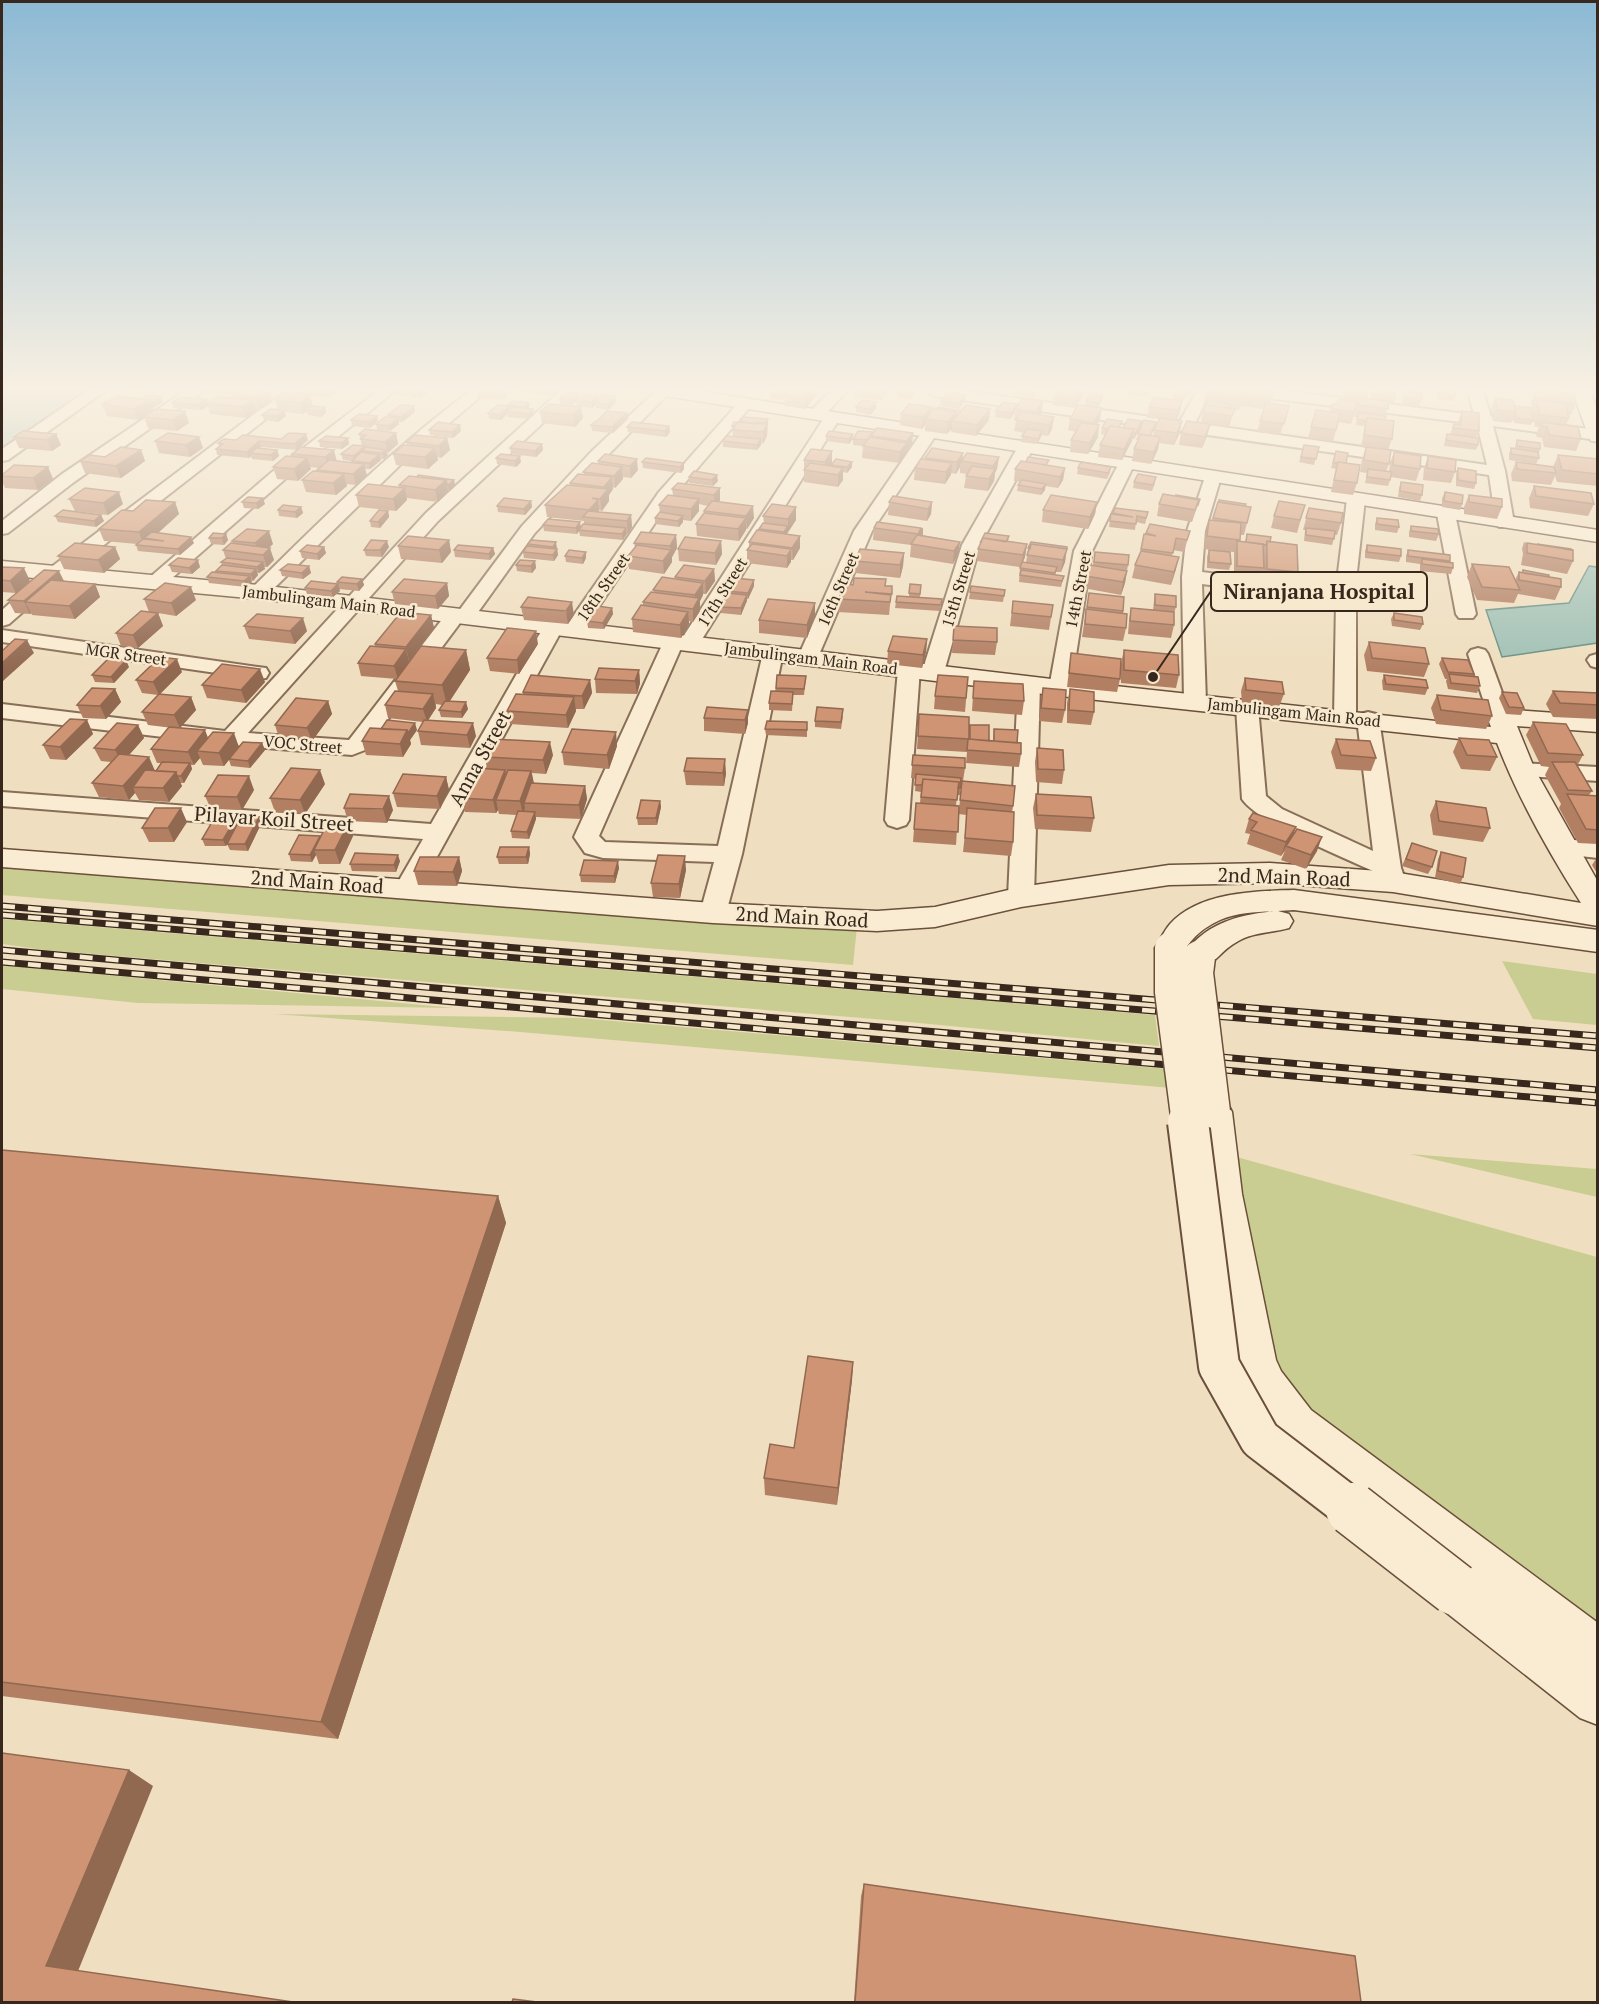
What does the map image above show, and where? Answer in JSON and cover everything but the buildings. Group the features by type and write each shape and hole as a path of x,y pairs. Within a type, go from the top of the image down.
{"street":[{"path":"2,529 60,485"},
{"path":"2,620 57,572 172,485"},
{"path":"156,582 268,485"},
{"path":"258,592 369,485"},
{"path":"2,711 231,738 432,517 467,485"},
{"path":"459,617 528,530 570,485"},
{"name":"18th Street","path":"563,629 675,485"},
{"name":"17th Street","path":"729,854 603,850 594,847 586,837 681,644 781,485"},
{"name":"16th Street","path":"808,657 863,531 894,485"},
{"name":"15th Street","path":"897,820 921,671 971,545 1005,485"},
{"name":"14th Street","path":"1060,688 1083,551 1116,485"},
{"path":"1195,702 1192,577 1196,531 1211,485"},
{"path":"1262,485 1598,536"},
{"path":"1499,485 1505,523"},
{"path":"1356,499 1350,531 1345,596 1356,718 1390,875"},
{"path":"1446,514 1466,614"},
{"name":"Jambulingam Main Road","path":"2,568 258,592 1060,688 1356,718 1503,726 1598,724"},
{"path":"1192,577 1345,596"},
{"name":"VOC Street","path":"231,738 349,749 355,747 459,617"},
{"name":"Anna Street","path":"407,889 439,832 563,629"},
{"name":"MGR Street","path":"2,636 285,677"},
{"path":"713,913 729,854 773,652"},
{"path":"1478,654 1521,770 1598,906"},
{"path":"1021,897 1029,684"},
{"path":"1247,707 1254,799 1259,805 1390,875"},
{"path":"1521,770 1598,774"},
{"name":"Pilayar Koil Street","path":"2,799 439,832"},
{"path":"1563,847 1598,850"},
{"name":"2nd Main Road","path":"2,858 713,913 876,921 935,917 1021,897 1169,875 1270,873 1390,875 1598,916"},
{"path":"1598,941 1294,900 1252,901 1216,910 1184,929 1185,952 1171,992 1218,1366 1260,1439 1598,1700"},
{"path":"1185,952 1247,924 1279,921 1437,938 1598,963"},
{"path":"1185,952 1197,973 1223,1194 1255,1360 1266,1385 1296,1425 1598,1654"}],"green space":[{"path":"2,866 857,927 853,965 2,895"},
{"path":"2,919 1155,1015 1159,1046 898,1021 44,950 2,944"},
{"path":"1502,961 1597,974 1597,1025 1533,1019"},
{"path":"2,965 454,1008 138,1003 2,989"},
{"path":"274,1014 579,1018 1169,1069 1171,1088 520,1032"},
{"path":"1410,1154 1597,1169 1597,1197"},
{"path":"1233,1156 1597,1257 1597,1628 1310,1418 1278,1369 1258,1299"}],"water":[{"path":"1589,566 1597,567 1597,643 1502,657 1486,610 1569,603"}],"railway":[{"path":"2,906 1598,1036"},
{"path":"2,915 1598,1048"},
{"path":"2,950 1598,1090"},
{"path":"2,962 1598,1103"}],"place":[{"name":"Niranjana Hospital","path":"1153,677"}]}
